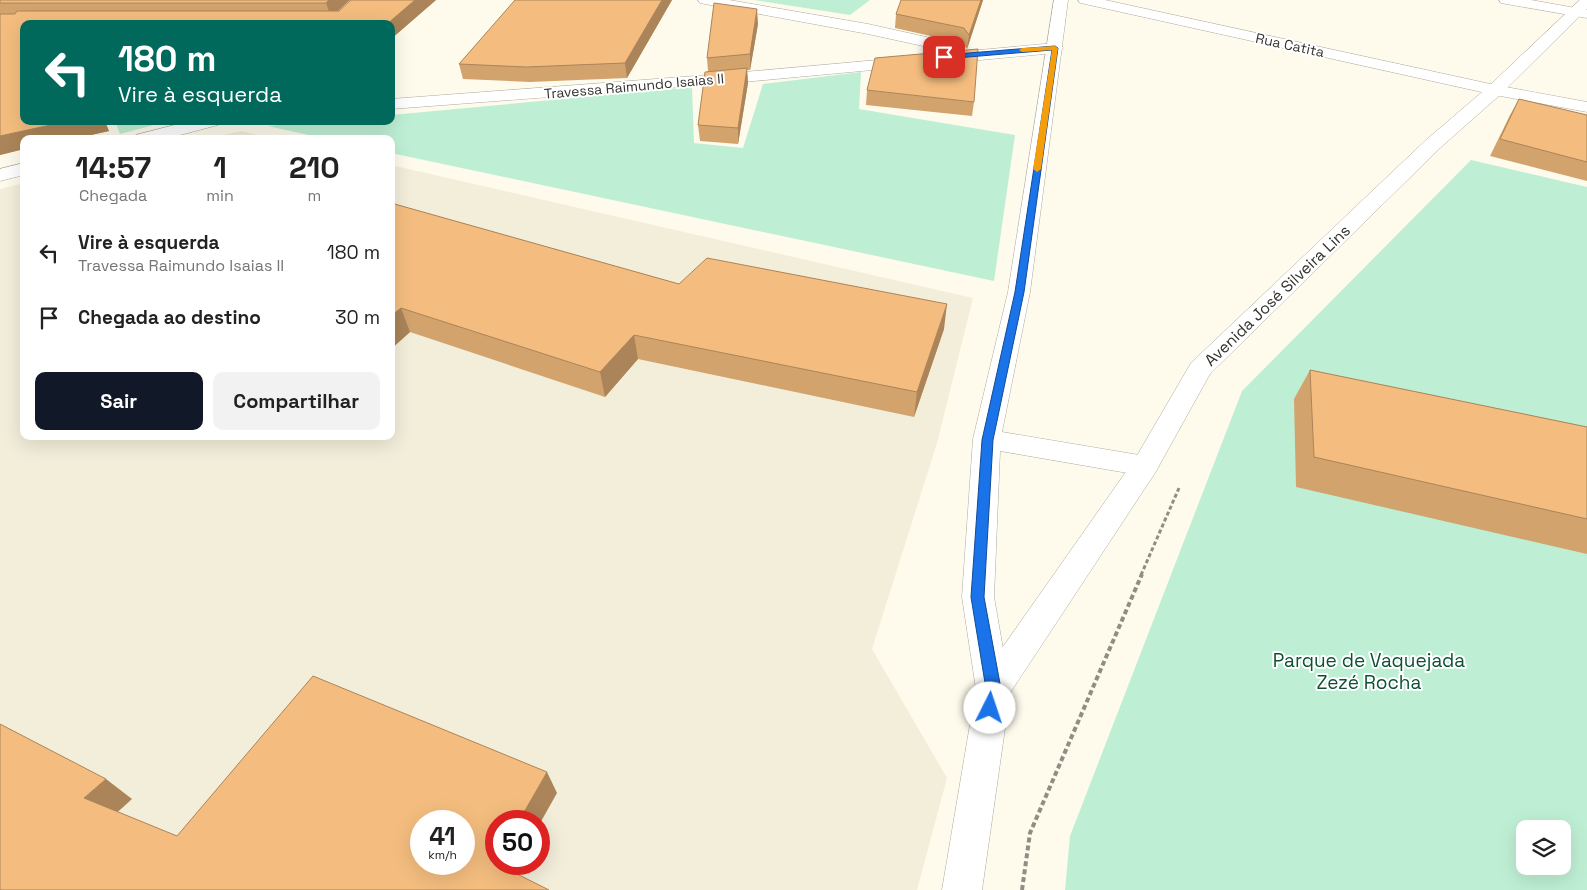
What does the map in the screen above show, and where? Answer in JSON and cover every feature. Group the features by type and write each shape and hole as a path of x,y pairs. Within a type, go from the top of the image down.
{"street":[{"path":"705,0 868,29 981,53"},
{"path":"962,890 993,689 978,597 987,440 1019,292 1061,0"},
{"name":"Rua Catita","path":"1085,0 1494,90 1587,107"},
{"path":"1506,0 1581,13"},
{"name":"Avenida José Silveira Lins","path":"993,689 1145,466 1200,369 1433,144 1581,13 1587,0"},
{"name":"Travessa Raimundo Isaias II","path":"395,104 722,79 981,53 1055,48"},
{"path":"158,135 197,125"},
{"path":"0,175 20,170"},
{"path":"987,440 1145,466"}],"path":[{"path":"1022,890 1030,833 1180,488"}],"shaded area":[{"path":"242,131 258,135 223,135"},
{"path":"395,166 973,298 937,443 872,649 947,778 917,890 0,890 0,189 20,184 20,440 395,440"}],"green space":[{"path":"754,0 870,0 850,15"},
{"path":"861,72 859,109 1015,135 994,281 395,154 395,135 308,135 268,126 395,125 395,115 692,87 694,143 743,148 763,84"},
{"path":"117,125 154,125 120,134"},
{"name":"Parque de Vaquejada Zezé Rocha","path":"1471,160 1587,187 1587,890 1065,890 1070,836 1242,391"}],"building":[{"path":"0,0 329,0 326,3 0,3"},
{"path":"351,0 415,0 392,20 20,20 20,125 51,125 0,136 0,14 15,14 17,11 339,11"},
{"path":"515,0 662,0 625,63 526,67 459,64"},
{"path":"901,0 981,0 969,35 964,28 896,14"},
{"path":"714,3 757,9 750,54 707,58"},
{"path":"978,49 974,102 867,90 875,58"},
{"path":"747,68 738,128 698,125 705,72"},
{"path":"1519,99 1587,115 1587,162 1500,139"},
{"path":"395,204 679,284 707,258 947,304 917,392 634,335 600,372 401,308 395,313"},
{"path":"1310,370 1587,427 1587,519 1314,457"},
{"path":"313,676 547,772 525,810 485,810 485,875 519,875 549,890 0,890 0,724 106,779 84,798 177,836"}],"slow traffic":[{"path":"1022,50 1055,48 1037,169"}],"route":[{"path":"944,57 1055,48 1019,292 987,440 978,597 993,689 990,708"}]}
